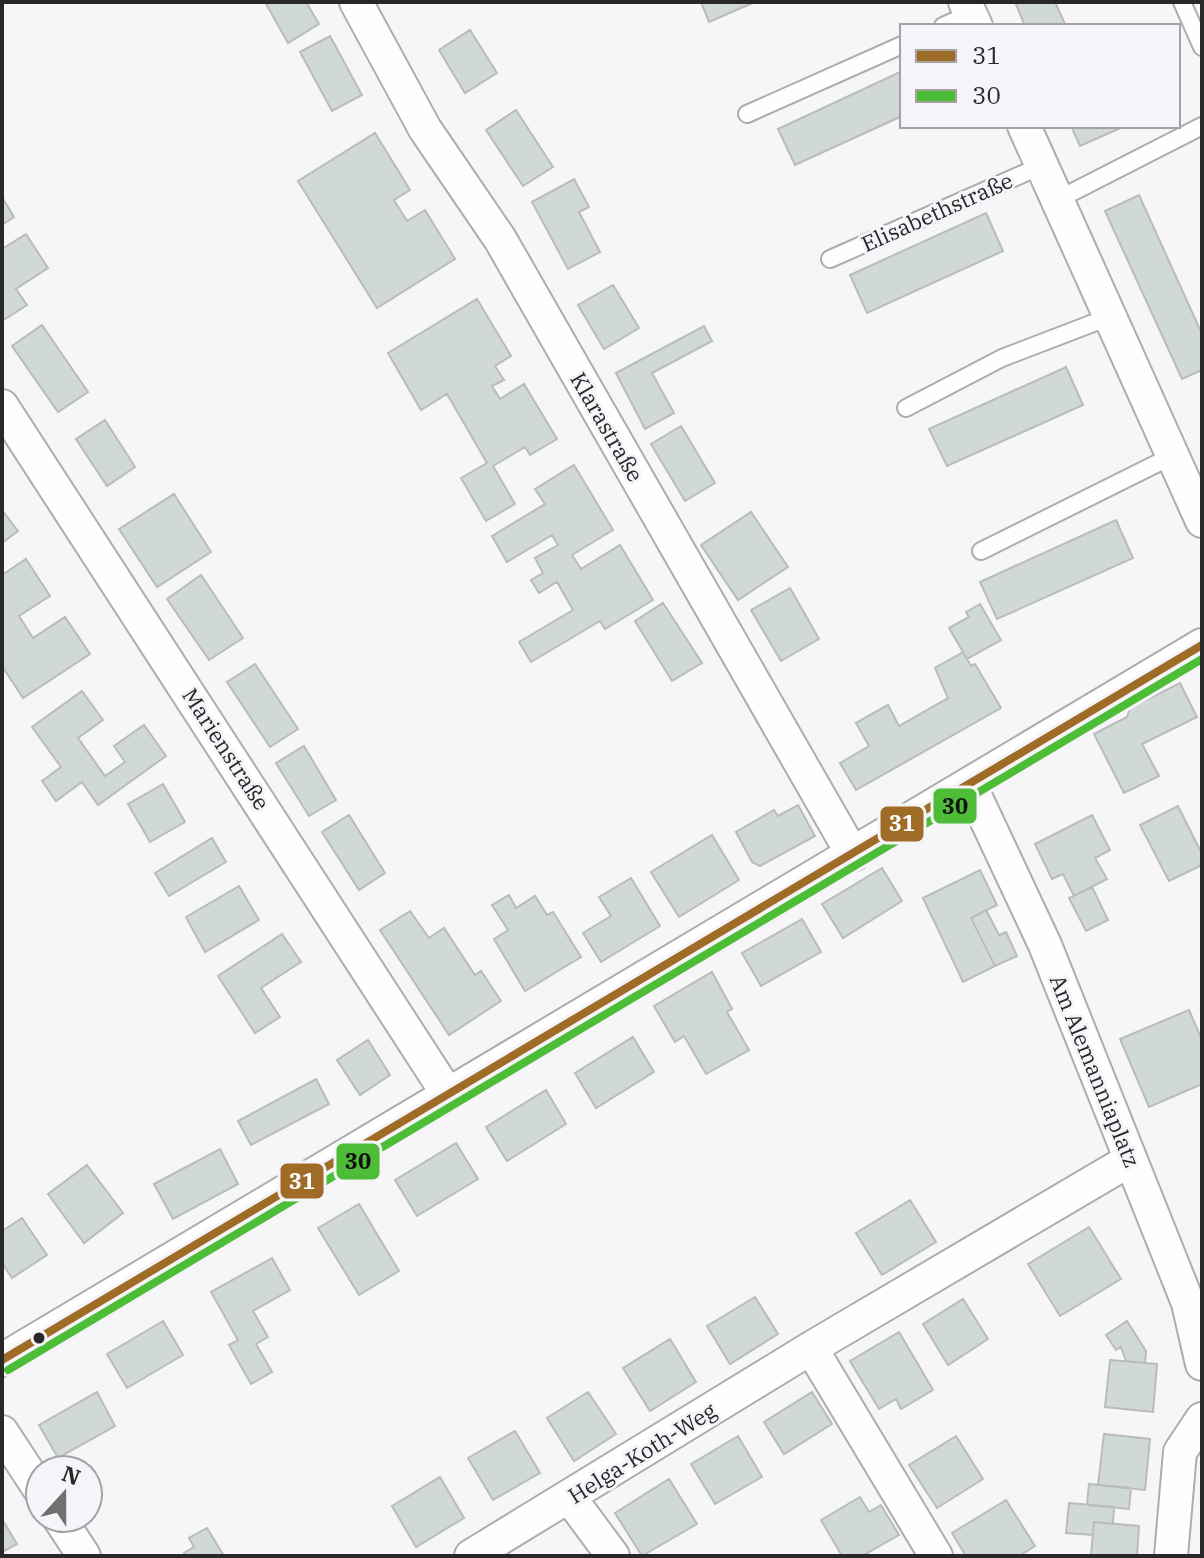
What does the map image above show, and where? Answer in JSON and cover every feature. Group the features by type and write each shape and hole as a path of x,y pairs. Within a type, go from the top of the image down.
{"street":[{"name":"Klarastraße","path":"356,2 425,129 500,239 853,855"},
{"path":"1025,128 1202,521"},
{"name":"Marienstraße","path":"2,406 447,1093"},
{"path":"2,1360 1202,645"},
{"name":"Am Alemanniaplatz","path":"970,785 1045,945 1188,1303 1202,1364"},
{"name":"Helga-Koth-Weg","path":"471,1556 811,1348 1130,1160"},
{"path":"811,1348 936,1556"},
{"path":"1171,1556 1180,1452 1202,1419"},
{"path":"2,1432 24,1466"},
{"path":"570,1498 613,1556"},
{"path":"70,1534 84,1556"}],"lane":[{"path":"1182,2 1202,47"},
{"path":"747,114 900,46"},
{"path":"1059,199 1202,126"},
{"name":"Elisabethstraße","path":"830,259 1043,165"},
{"path":"906,408 1002,358 1109,317"},
{"path":"981,551 1172,456"}],"building":[{"path":"265,2 306,2 319,24 288,43"},
{"path":"701,2 755,2 709,22"},
{"path":"1015,2 1055,2 1065,24 1024,24"},
{"path":"470,30 497,73 465,93 439,50"},
{"path":"330,36 362,95 332,111 300,52"},
{"path":"900,72 900,117 795,165 778,129"},
{"path":"516,110 553,167 523,186 486,130"},
{"path":"1072,128 1120,128 1080,146"},
{"path":"375,133 410,190 394,200 407,221 425,210 455,259 377,308 298,181"},
{"path":"574,179 589,207 579,212 600,252 568,269 532,202"},
{"path":"1139,195 1202,334 1202,370 1182,379 1105,211"},
{"path":"2,197 14,217 2,225"},
{"path":"986,213 1003,251 867,313 850,275"},
{"path":"26,234 48,268 16,289 27,305 2,321 2,249"},
{"path":"613,285 639,328 604,349 578,305"},
{"path":"477,299 511,356 495,366 504,380 492,386 500,399 524,384 557,439 530,455 525,447 493,466 515,504 486,521 461,478 487,463 447,394 421,410 388,353"},
{"path":"42,325 88,392 58,412 12,346"},
{"path":"704,326 712,341 652,373 674,413 645,429 616,373"},
{"path":"1066,367 1083,405 947,466 929,429"},
{"path":"105,420 135,467 107,486 76,439"},
{"path":"681,426 715,483 685,501 651,444"},
{"path":"574,465 613,530 572,555 581,569 620,545 653,600 605,629 600,621 531,662 519,642 573,610 557,582 539,593 531,580 543,573 535,558 558,545 552,535 507,562 492,536 545,504 535,489"},
{"path":"174,494 211,552 157,587 119,529"},
{"path":"2,510 18,531 2,543"},
{"path":"751,512 788,567 738,600 701,545"},
{"path":"1116,520 1133,558 997,619 980,582"},
{"path":"26,559 50,596 19,616 33,638 65,617 90,654 23,698 2,666 2,575"},
{"path":"201,575 243,638 209,660 167,599"},
{"path":"790,588 819,639 781,661 751,610"},
{"path":"663,603 702,663 672,681 635,621"},
{"path":"980,604 1001,640 967,659 949,628 969,617 966,612"},
{"path":"963,652 971,666 975,664 1001,708 856,790 840,763 869,746 856,723 888,705 899,726 948,698 935,668"},
{"path":"255,664 298,729 270,747 227,682"},
{"path":"1180,683 1197,717 1142,744 1159,776 1124,793 1094,734 1127,717 1130,708"},
{"path":"82,691 103,720 78,738 105,776 125,762 114,746 144,725 166,756 98,805 82,782 56,801 42,781 61,767 32,727"},
{"path":"304,746 336,800 309,816 276,763"},
{"path":"163,784 185,822 150,842 128,804"},
{"path":"798,805 815,836 760,866 752,862 736,832 774,810 778,816"},
{"path":"1178,806 1202,854 1202,865 1169,881 1140,825"},
{"path":"349,815 385,873 359,890 322,832"},
{"path":"1092,815 1110,850 1095,858 1107,879 1074,896 1063,874 1052,879 1035,844"},
{"path":"712,835 739,880 679,917 651,872"},
{"path":"212,838 226,862 169,896 155,873"},
{"path":"882,868 902,901 843,938 822,904"},
{"path":"980,870 997,905 971,918 995,966 963,982 923,898"},
{"path":"631,878 660,926 601,962 583,933 611,916 599,897"},
{"path":"239,886 259,920 205,952 186,917"},
{"path":"1092,887 1108,920 1086,931 1069,898"},
{"path":"509,895 516,908 535,896 547,915 553,912 581,957 525,991 494,939 508,930 492,905"},
{"path":"986,910 999,935 1006,932 1017,956 995,966 971,918"},
{"path":"410,911 429,938 444,928 475,975 481,971 501,1001 449,1035 380,930"},
{"path":"802,919 821,952 761,986 742,953"},
{"path":"282,934 301,962 261,988 280,1017 255,1033 218,976"},
{"path":"712,972 732,1009 727,1012 749,1050 706,1074 684,1036 675,1042 654,1006"},
{"path":"1189,1010 1202,1040 1202,1084 1149,1107 1120,1039"},
{"path":"633,1037 654,1072 596,1108 575,1073"},
{"path":"368,1040 390,1075 360,1095 337,1060"},
{"path":"316,1079 329,1104 251,1145 238,1121"},
{"path":"546,1090 566,1124 507,1161 486,1127"},
{"path":"456,1143 478,1179 417,1216 395,1180"},
{"path":"220,1149 238,1184 173,1219 154,1184"},
{"path":"87,1165 123,1213 84,1243 48,1194"},
{"path":"910,1200 936,1242 882,1275 856,1233"},
{"path":"359,1204 399,1271 359,1295 318,1228"},
{"path":"22,1218 47,1255 12,1278 2,1263 2,1231"},
{"path":"1089,1227 1121,1279 1060,1316 1028,1264"},
{"path":"272,1258 290,1290 253,1311 268,1337 256,1344 272,1372 251,1384 229,1345 238,1340 211,1292"},
{"path":"755,1297 778,1334 730,1364 707,1326"},
{"path":"963,1299 988,1339 948,1365 923,1324"},
{"path":"163,1321 183,1355 127,1388 107,1354"},
{"path":"1127,1321 1146,1351 1145,1363 1126,1361 1121,1347 1116,1350 1106,1335"},
{"path":"899,1332 933,1390 901,1409 896,1399 879,1409 850,1361"},
{"path":"670,1339 696,1382 650,1411 623,1368"},
{"path":"1110,1360 1157,1364 1153,1412 1105,1407"},
{"path":"97,1392 115,1426 65,1454 56,1454 39,1425"},
{"path":"588,1392 616,1434 574,1461 547,1418"},
{"path":"812,1392 832,1424 784,1454 764,1422"},
{"path":"515,1431 540,1473 493,1500 468,1458"},
{"path":"1104,1434 1150,1439 1145,1490 1098,1485"},
{"path":"738,1436 762,1477 715,1504 691,1464"},
{"path":"956,1436 983,1479 937,1508 909,1465"},
{"path":"440,1477 464,1518 416,1547 392,1506"},
{"path":"669,1479 697,1524 642,1556 615,1513"},
{"path":"1089,1484 1131,1488 1129,1509 1087,1505"},
{"path":"860,1497 869,1512 881,1505 899,1535 862,1556 842,1556 821,1520"},
{"path":"1006,1500 1035,1546 1019,1556 966,1556 952,1533"},
{"path":"1069,1503 1114,1507 1113,1524 1094,1522 1093,1535 1066,1533"},
{"path":"2,1519 17,1544 2,1552"},
{"path":"1094,1522 1139,1526 1137,1556 1091,1556"},
{"path":"207,1528 224,1556 186,1556 184,1553 194,1547 189,1538"}],"transit line":[{"name":"31","path":"2,1360 1202,645"},
{"name":"30","path":"8,1370 1202,659"}]}
